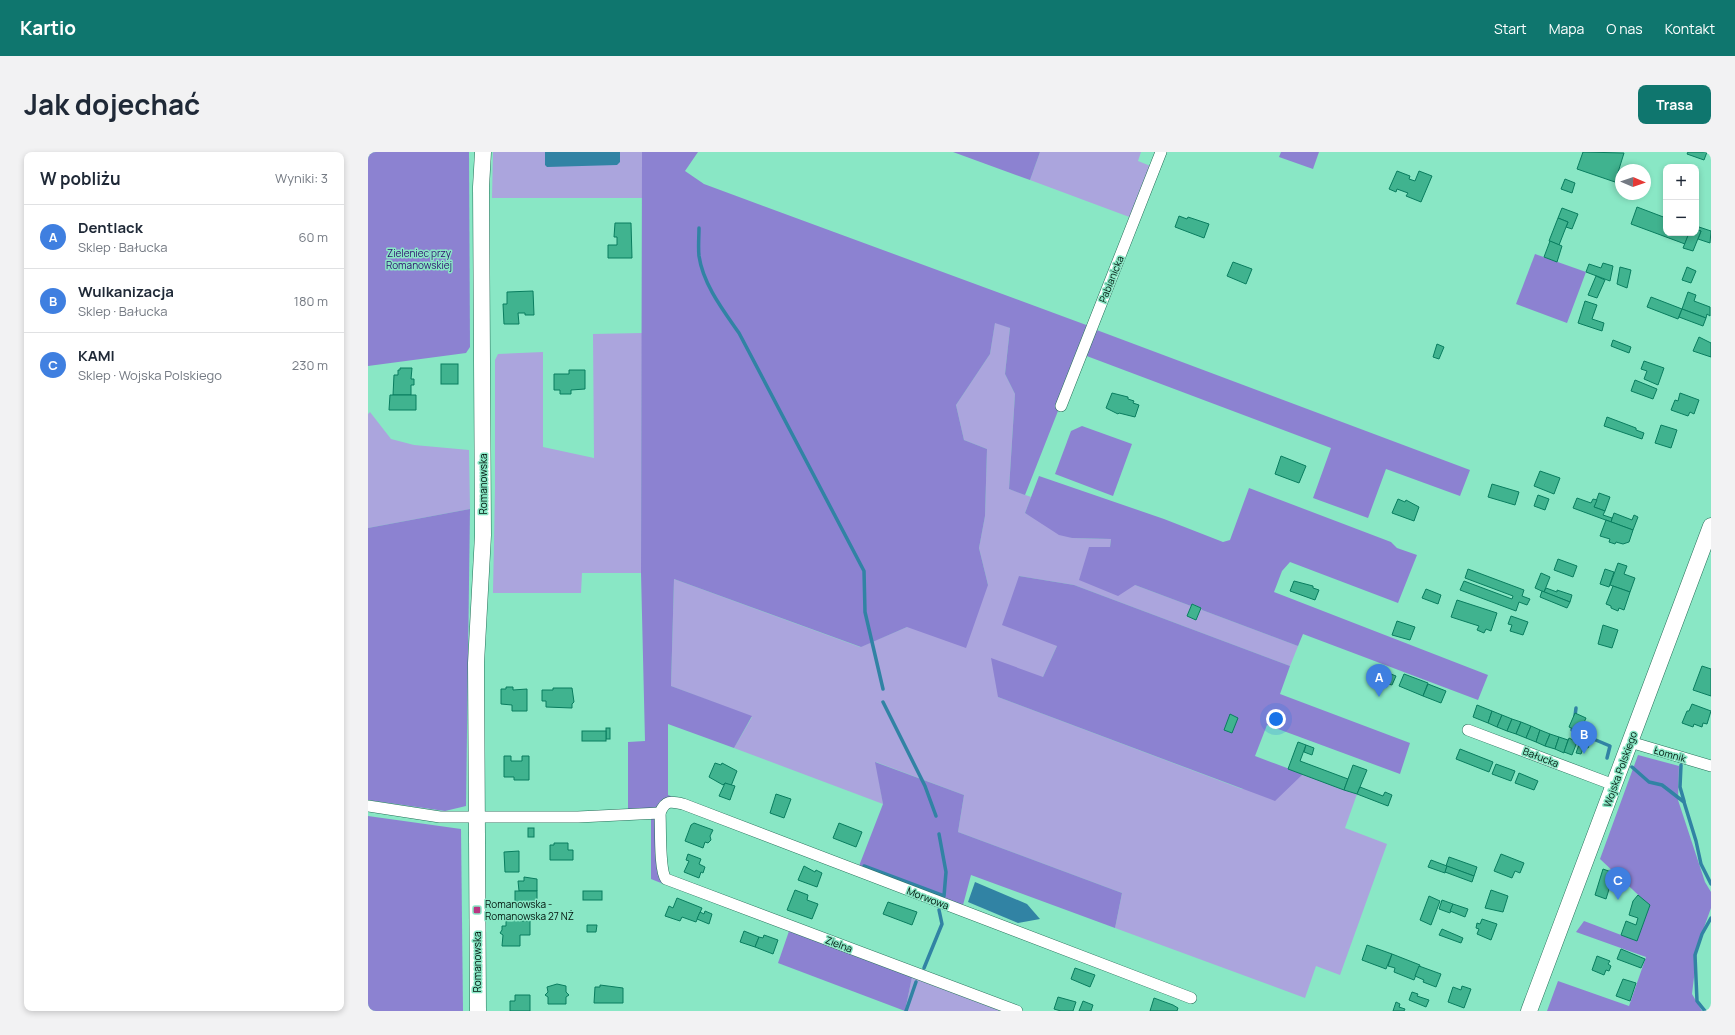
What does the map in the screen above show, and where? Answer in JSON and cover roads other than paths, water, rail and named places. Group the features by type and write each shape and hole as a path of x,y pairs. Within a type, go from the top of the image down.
{"street":[{"name":"Romanowska","path":"478,1011 476,663 483,535 482,152"},
{"name":"Pabianicka","path":"1061,406 1161,152"},
{"name":"Wojska Polskiego","path":"1529,1011 1711,526"},
{"name":"Bałucka","path":"1468,730 1614,785"},
{"name":"Łomnik","path":"1630,742 1711,766"},
{"name":"Morwowa","path":"477,816 578,817 663,808 673,801 1191,998"},
{"path":"368,806 440,816 477,816"},
{"name":"Zielna","path":"663,808 663,875 666,879 1017,1011"}],"water":[{"path":"545,152 620,152 620,162 617,165 547,167 545,165"},
{"path":"975,882 1027,904 1040,919 1018,923 968,902"}],"waterway":[{"path":"699,228 699,256 709,287 739,333 864,571 865,612 883,689"},
{"path":"883,702 925,786 936,816"},
{"path":"1575,716 1576,708"},
{"path":"1573,725 1572,730 1610,746 1607,758"},
{"path":"1681,765 1680,787 1684,801"},
{"path":"1632,767 1649,782 1662,785 1684,802 1696,841 1701,864 1711,884"},
{"path":"864,866 944,896 946,872 939,834"},
{"path":"924,968 942,924 939,910"},
{"path":"1705,1011 1697,1001 1695,955 1702,934 1711,918"},
{"path":"906,1011 916,982"}],"place":[{"name":"Dentlack","path":"1379,697"},
{"name":"Wulkanizacja","path":"1584,754"},
{"name":"KAMI","path":"1618,900"},
{"name":"Romanowska - Romanowska 27 NŻ","path":"477,910"}],"park label":[{"name":"Zieleniec przy Romanowskiej","path":"419,258"}]}
